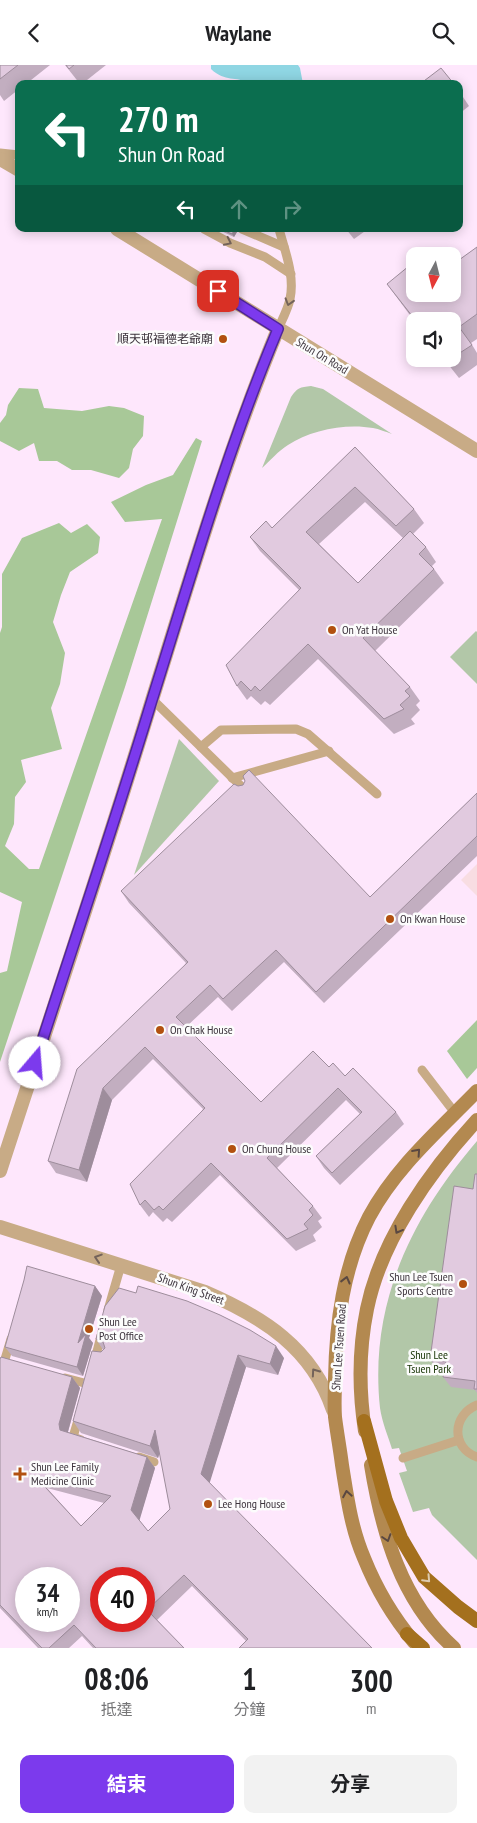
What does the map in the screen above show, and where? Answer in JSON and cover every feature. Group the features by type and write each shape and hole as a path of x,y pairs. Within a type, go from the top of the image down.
{"main road":[{"name":"Shun Lee Tsuen Road","path":"421,1648 407,1634 390,1609 363,1557 346,1495 335,1416 339,1316 351,1260 370,1217 396,1176 422,1146 477,1091"},
{"name":"Shun Lee Tsuen Road","path":"454,1648 439,1633 419,1607 395,1562 388,1544 377,1505 364,1421 361,1385 362,1346 367,1309 378,1272 391,1243 423,1188 448,1153 477,1119"},
{"path":"364,1421 386,1501 401,1538 424,1577 477,1621"}],"street":[{"path":"0,159 15,168"},
{"name":"Shun On Road","path":"122,232 477,451"},
{"path":"0,1171 152,700 220,481 255,385 278,329"},
{"name":"Shun King Street","path":"0,1227 205,1292 257,1318 291,1345 315,1371 328,1393 335,1416"}],"lane":[{"path":"0,153 15,155"},
{"path":"210,232 230,243 266,257 291,274"},
{"path":"249,232 284,247"},
{"path":"278,329 290,301 292,288 291,274 280,232"},
{"path":"152,700 247,793"},
{"path":"201,747 221,731 296,729 308,734 377,794"},
{"path":"232,778 329,751"},
{"path":"422,1070 455,1113"},
{"path":"60,1376 89,1381 121,1265"},
{"path":"0,1376 9,1362 12,1333"},
{"path":"96,1355 106,1358"},
{"path":"477,1405 468,1410 458,1423 458,1440 468,1453 477,1457"},
{"path":"81,1411 73,1437 91,1443"},
{"path":"403,1458 458,1440"},
{"path":"127,1453 154,1461"}],"shaded area":[{"path":"477,864 477,896 461,880"}],"green space":[{"path":"311,386 323,389 392,434 375,428 351,426 317,432 288,445 262,468 291,397 299,389"},
{"path":"19,388 38,389 44,408 82,411 109,406 124,408 144,416 143,436 133,449 129,468 119,478 91,470 72,470 57,461 39,461 34,443 19,451 0,441 0,423 6,415 8,405"},
{"path":"196,438 202,441 125,687 0,1062 0,973 7,971 22,902 0,892 0,633 2,627 2,574 22,538 59,523 71,533 87,524 100,537 98,553 70,572 53,622 65,653 60,684 51,708 62,749 21,760 26,782 15,797 14,824 5,846 29,869 39,869 162,519 125,522 111,502 146,485 173,475"},
{"path":"477,632 477,684 450,657"},
{"path":"179,739 219,781 134,875"},
{"path":"477,1020 477,1068 467,1079 447,1051"},
{"name":"Shun Lee Tsuen Park","path":"477,1141 477,1560 432,1515 429,1508 413,1512 399,1473 407,1471 399,1448 392,1449 382,1418 378,1370 381,1333 388,1298 400,1264 414,1232 432,1201 453,1170"}],"water":[{"path":"211,65 298,65 302,80 240,80 226,78 211,69"}],"building":[{"path":"0,65 18,65 0,79"},
{"path":"66,65 74,65 69,69"},
{"path":"441,68 451,80 425,80"},
{"path":"477,247 477,314 461,326 461,312 409,312 387,284 406,268 406,303 461,303 461,259"},
{"path":"461,330 472,345 461,352"},
{"path":"355,447 414,509 396,526 355,487 306,532 358,583 410,531 426,547 419,554 434,569 363,638 410,687 405,691 410,696 400,705 404,709 384,719 308,644 260,691 255,686 251,691 241,681 237,686 226,665 301,588 250,537 266,521 272,528"},
{"path":"249,770 370,897 477,793 477,836 316,992 276,950 223,999 210,985 176,1017 261,1102 313,1051 329,1067 333,1063 345,1076 353,1068 396,1112 332,1173 316,1156 362,1112 338,1088 267,1158 313,1206 309,1210 313,1215 304,1224 308,1229 287,1239 211,1163 163,1210 159,1206 154,1210 145,1200 140,1205 130,1184 205,1108 145,1047 103,1088 79,1170 48,1161 77,1069 188,962 121,891 234,784 238,786 243,785 245,781 243,776"},
{"name":"Shun Lee Tsuen Sports Centre","path":"475,1174 477,1174 477,1389 474,1389 475,1381 443,1377 446,1361 430,1359 454,1186 473,1189"},
{"path":"27,1266 95,1286 78,1343 86,1334 77,1367 5,1347"},
{"path":"138,1286 187,1301 250,1330 276,1346 270,1364 238,1355 201,1474 372,1648 239,1648 248,1639 184,1575 155,1602 155,1567 90,1567 90,1632 155,1632 155,1618 184,1648 96,1648 80,1631 80,1567 15,1567 15,1620 0,1605 1,1357 72,1377 59,1424 60,1430 147,1457 131,1510 148,1531 170,1509 155,1430 150,1446 73,1421 92,1351 101,1352 105,1348 103,1342 96,1339 105,1306 119,1288 136,1293","holes":["35,1476 111,1496 81,1526"]},
{"path":"26,1632 66,1632 49,1648 42,1648"}],"place":[{"name":"順天邨福德老爺廟","path":"223,339"},
{"name":"On Yat House","path":"332,630"},
{"name":"On Kwan House","path":"390,919"},
{"name":"On Chak House","path":"160,1030"},
{"name":"On Chung House","path":"232,1149"},
{"name":"Shun Lee Tsuen Sports Centre","path":"463,1284"},
{"name":"Shun Lee Post Office","path":"89,1329"},
{"name":"Shun Lee Family Medicine Clinic","path":"20,1474"},
{"name":"Lee Hong House","path":"208,1504"}],"route":[{"path":"35,1063 199,553 220,481 255,385 278,329 218,291"}]}
